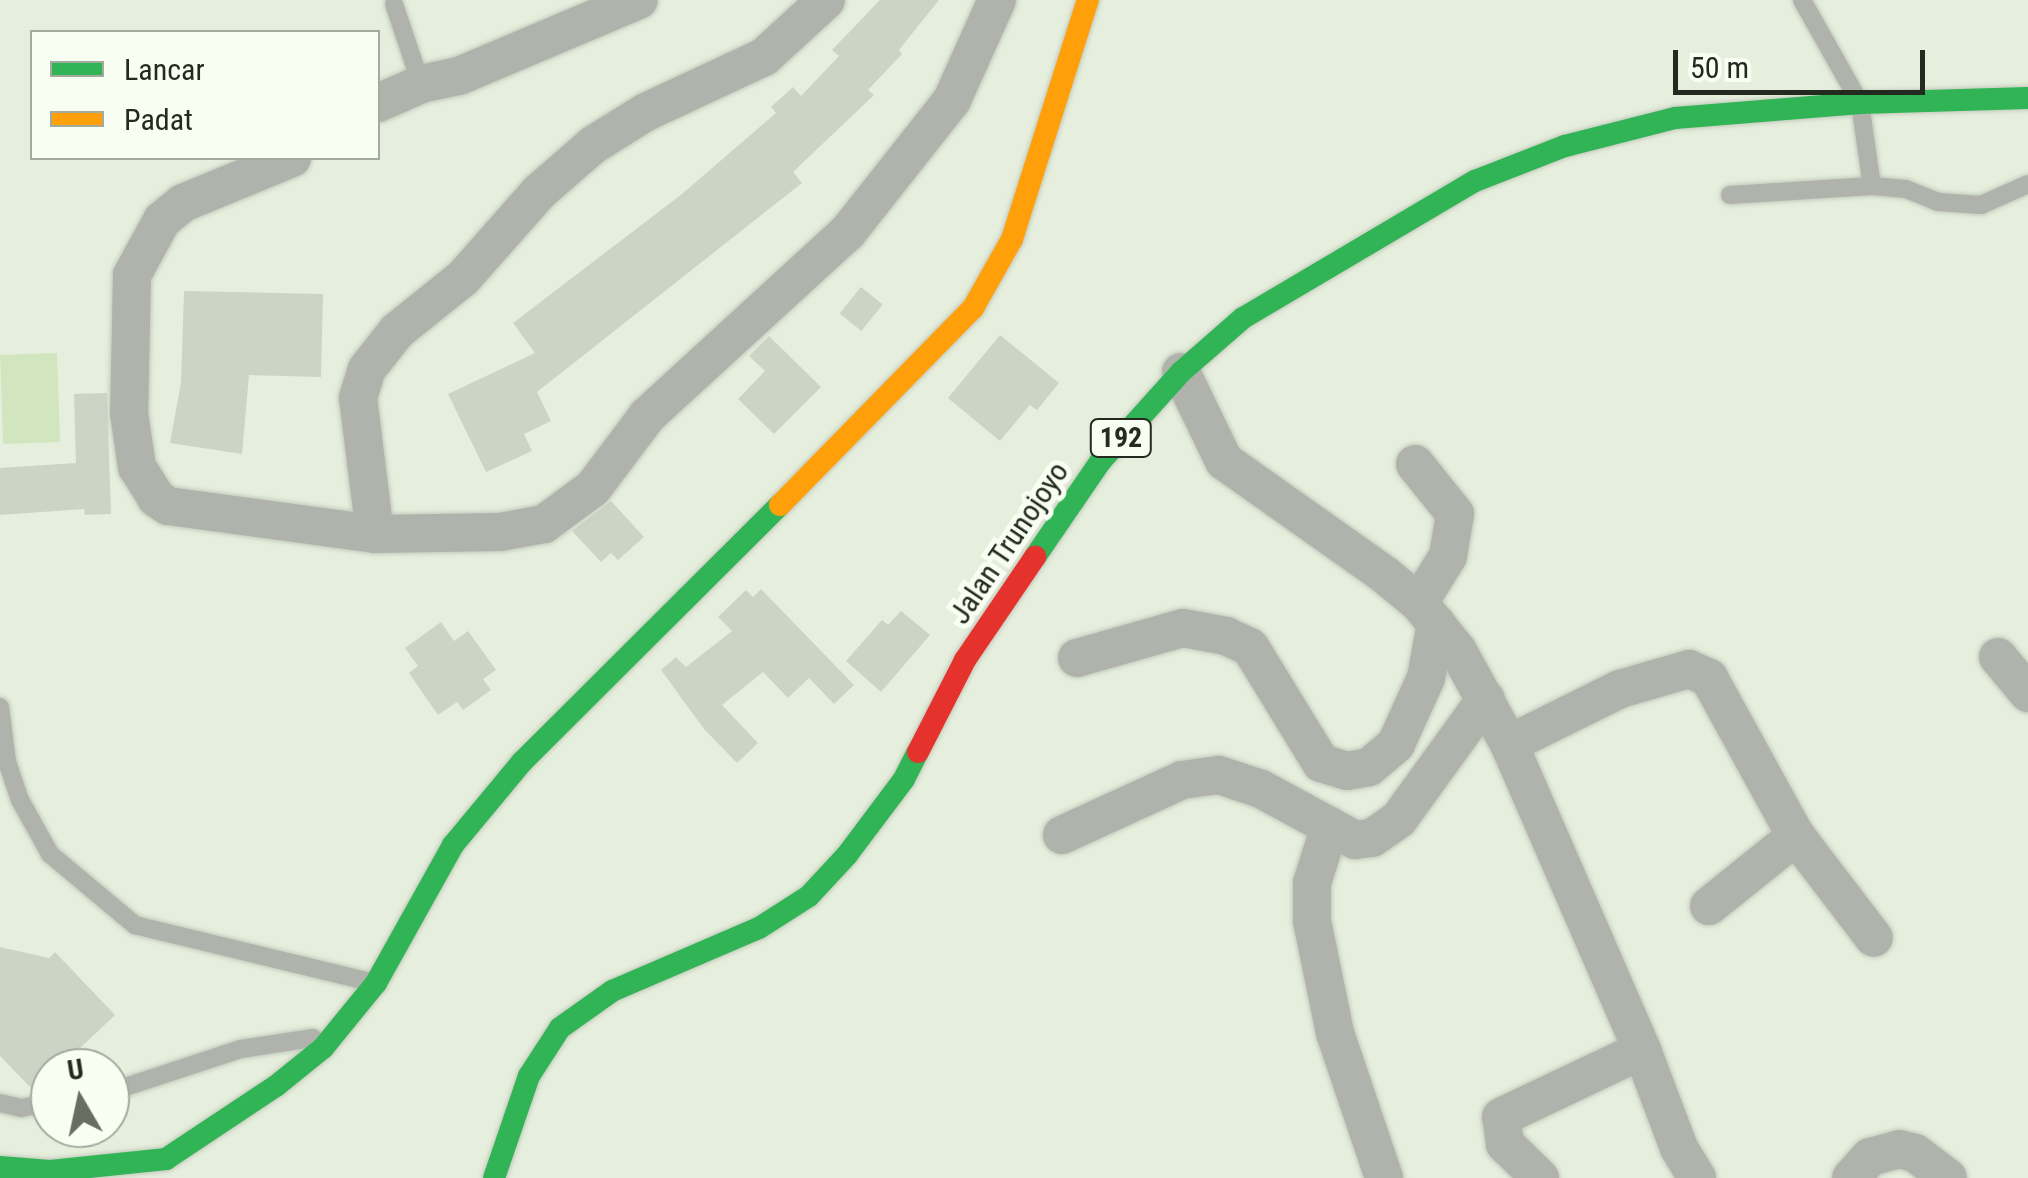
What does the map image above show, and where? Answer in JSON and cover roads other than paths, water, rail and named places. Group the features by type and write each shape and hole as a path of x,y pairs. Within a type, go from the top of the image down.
{"main road":[{"path":"14,1171 166,1159 276,1086 333,1035 376,983 454,845 522,762 589,700 973,308 1012,240 1088,0"},
{"name":"Jalan Trunojoyo","path":"494,1178 530,1076 560,1028 612,991 760,928 809,896 847,855 904,778 966,660 1100,462 1181,372 1244,318 1475,181 1565,146 1675,118 1860,103 2028,98"}],"street":[{"path":"380,102 421,84 460,76 639,0"},
{"path":"376,534 358,398 367,369 398,331 475,267 539,192 593,146 646,112 764,57 826,0"},
{"path":"287,160 183,203 162,220 132,276 127,336 129,413 137,467 156,498 168,506 376,534 500,532 544,524 594,488 647,416 847,234 952,100 998,0"},
{"path":"1181,372 1224,461 1386,574 1427,613 1486,699 1642,1050 1679,1148 1698,1178"},
{"path":"1077,658 1183,628 1226,636 1250,647 1321,763 1347,771 1369,767 1396,744 1426,678 1427,613 1448,556 1455,514 1415,464"},
{"path":"1998,656 2028,693"},
{"path":"1509,744 1620,689 1689,669 1709,678 1796,836 1874,938"},
{"path":"1062,835 1182,780 1219,776 1260,789 1356,840 1388,830 1486,699"},
{"path":"1330,826 1312,883 1312,920 1335,1033 1384,1178"},
{"path":"1710,906 1796,836"},
{"path":"1540,1178 1505,1144 1500,1116 1642,1050"},
{"path":"1851,1178 1870,1157 1899,1149 1915,1152 1948,1178"}],"lane":[{"path":"1802,0 1860,103 1872,186"},
{"path":"394,4 421,84"},
{"path":"1730,195 1872,186 1906,189 1939,202 1981,204 2028,184"},
{"path":"0,707 6,762 20,800 50,854 135,925 376,983"},
{"path":"130,1086 241,1050 333,1035"},
{"path":"0,1103 30,1107"}]}
